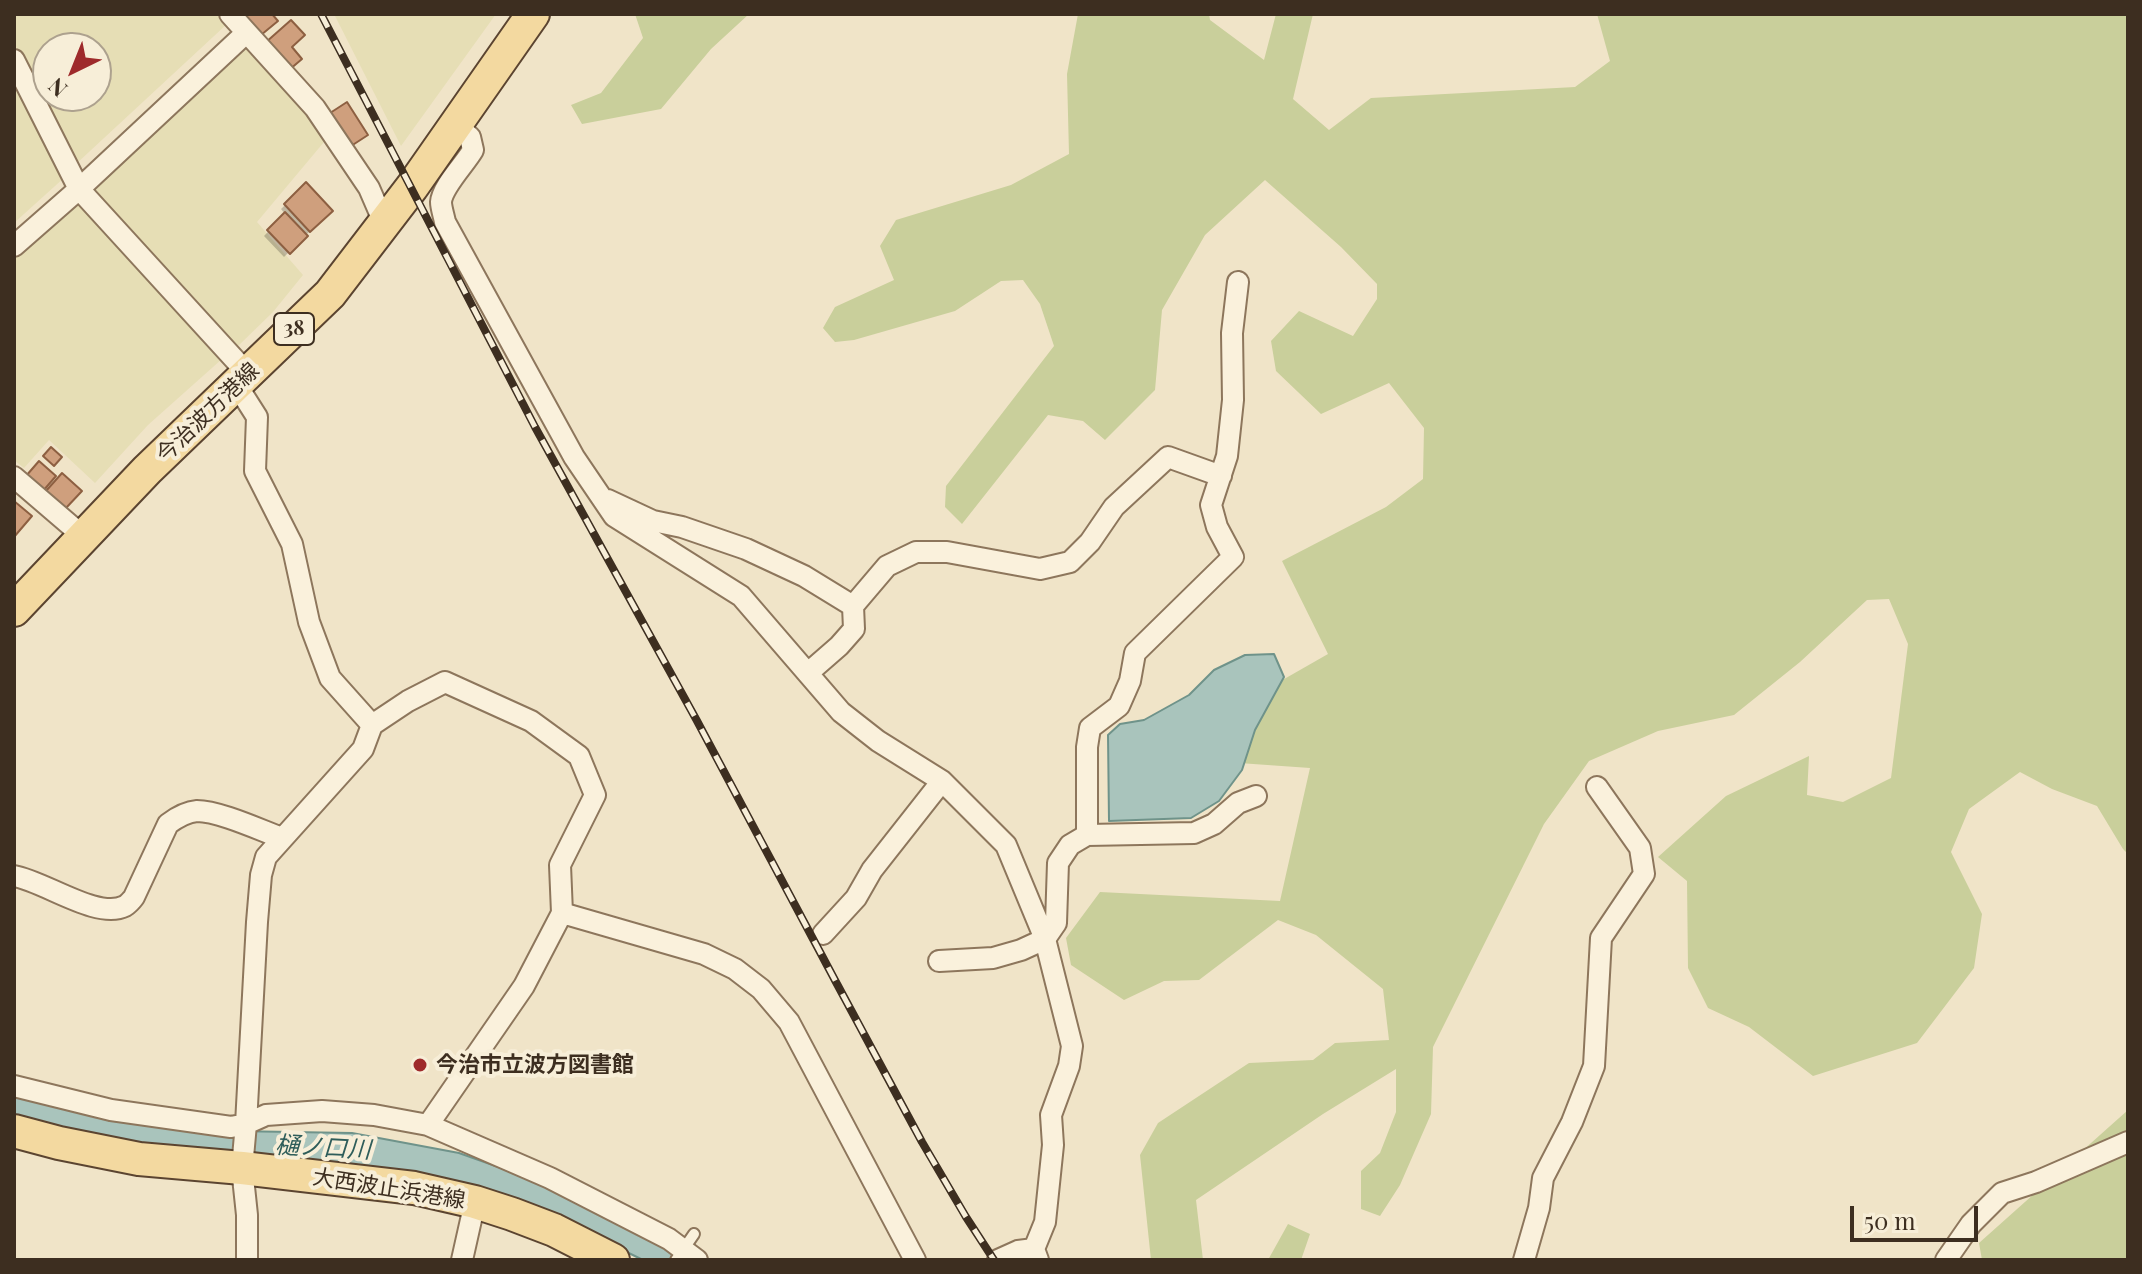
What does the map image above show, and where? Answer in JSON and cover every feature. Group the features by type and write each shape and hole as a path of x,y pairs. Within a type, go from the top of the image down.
{"main road":[{"name":"今治波方港線","path":"14,610 147,470 330,294 385,225 533,14"},
{"name":"大西波止浜港線","path":"14,1131 139,1159 242,1163 414,1188 475,1202 554,1230 613,1260"}],"street":[{"path":"230,14 315,108 369,188 385,225"},
{"path":"14,246 246,33"},
{"path":"14,60 79,189 242,379 257,417 255,471 292,544 309,622 330,678 372,725"},
{"path":"456,125 470,137 473,150 446,186 441,202 445,222 574,457 614,516 741,596 841,712 878,741 942,781 1006,845 1045,939 1072,1046 1069,1066 1051,1115 1053,1145 1045,1222 1036,1255 1018,1251 998,1260"},
{"path":"1087,835 1087,747 1090,728 1119,706 1130,681 1135,653 1233,557 1217,527 1211,505 1227,456 1233,400 1232,333 1238,282"},
{"path":"808,673 854,629 853,606 887,566 916,552 947,552 1040,569 1070,562 1090,542 1114,507 1168,457 1221,476"},
{"path":"14,477 84,537"},
{"path":"601,497 653,521 682,527 746,549 804,576 853,606"},
{"path":"247,1260 242,1163 261,875 266,857 363,749 372,725 408,701 445,682 531,721 579,756 595,795 560,865 562,913 524,986 428,1125"},
{"path":"823,934 856,898 872,870 942,781"},
{"path":"1524,1260 1539,1208 1543,1178 1572,1122 1594,1066 1601,938 1644,874 1640,848 1597,787"},
{"path":"939,961 993,958 1045,939 1056,923 1058,863 1070,845 1087,835 1194,833 1214,824 1238,803 1256,796"},
{"path":"14,876 27,878 95,907 110,909 126,906 134,897 168,824 178,816 194,811 210,813 282,838"},
{"path":"562,913 704,954 735,969 761,989 789,1022 915,1260"},
{"path":"14,1086 111,1110 231,1127 246,1127 266,1115 322,1111 374,1115 428,1125 550,1178 669,1239 686,1252"},
{"path":"1946,1260 1971,1224 2002,1193 2036,1182 2128,1142"},
{"path":"462,1260 475,1202"}],"shaded area":[{"path":"14,14 219,14 227,24 76,164 49,112 112,112 112,32 32,32 32,78 14,43"},
{"path":"334,14 496,14 401,146"},
{"path":"247,42 297,100 324,142 257,222 303,275 273,312 237,347 90,190"},
{"path":"14,76 65,177 14,223"},
{"path":"78,198 222,359 148,425 95,483 49,440 24,468 14,460 14,254"}],"green space":[{"path":"635,14 749,14 711,49 661,109 582,124 571,105 601,93 643,38"},
{"path":"1078,14 1209,14 1210,20 1264,60 1276,14 1313,14 1293,99 1329,130 1371,98 1575,87 1610,61 1597,14 2128,14 2128,854 2097,806 2052,789 2020,772 1969,809 1951,852 1982,914 1974,968 1917,1043 1813,1076 1749,1027 1708,1008 1688,968 1687,881 1658,857 1726,796 1809,756 1807,795 1843,802 1891,778 1908,644 1889,599 1867,600 1800,662 1734,715 1658,731 1589,761 1544,824 1433,1047 1431,1114 1400,1185 1380,1216 1361,1209 1361,1171 1380,1153 1396,1112 1396,1069 1196,1200 1203,1260 1151,1260 1140,1155 1158,1123 1249,1063 1313,1060 1335,1043 1389,1040 1383,989 1316,935 1278,920 1199,980 1164,981 1124,1000 1071,965 1066,938 1100,892 1280,901 1310,768 1239,763 1272,686 1328,654 1282,561 1386,507 1423,479 1424,428 1389,383 1321,414 1276,371 1271,341 1299,311 1353,336 1377,299 1377,284 1341,247 1265,180 1205,235 1162,310 1155,390 1105,440 1083,421 1048,415 962,524 945,507 946,486 1054,346 1040,304 1023,280 1001,281 955,311 854,340 835,342 823,328 835,307 894,280 880,246 896,220 1011,185 1069,154 1067,74"},
{"path":"2128,1110 2128,1260 1982,1260 1979,1243"},
{"path":"1288,1224 1310,1234 1301,1260 1268,1260"}],"water":[{"path":"1274,654 1284,677 1255,730 1242,770 1219,801 1191,818 1109,821 1108,735 1120,724 1144,720 1189,695 1214,670 1245,655"},
{"name":"樋ノ口川","path":"14,1093 232,1131 352,1133 459,1153 609,1212 687,1260 643,1260 590,1234 14,1117"}],"building":[{"path":"243,14 272,14 278,21 261,35"},
{"path":"291,20 305,35 292,47 302,59 289,70 265,43"},
{"path":"347,102 368,135 348,148 327,115"},
{"path":"306,182 333,211 310,232 284,204"},
{"path":"285,212 308,236 290,254 267,230"},
{"path":"51,447 62,457 54,466 43,456"},
{"path":"39,461 56,476 43,491 26,476"},
{"path":"62,473 82,491 66,508 46,491"},
{"path":"14,501 32,516 14,537"}],"railway":[{"path":"321,14 535,427 696,719 922,1142 994,1260"}],"place":[{"name":"今治市立波方図書館","path":"420,1065"}]}
